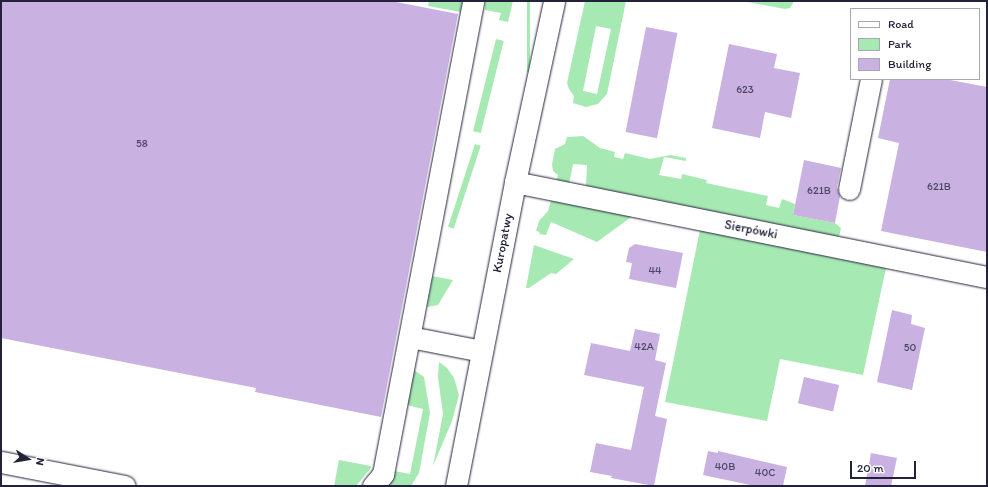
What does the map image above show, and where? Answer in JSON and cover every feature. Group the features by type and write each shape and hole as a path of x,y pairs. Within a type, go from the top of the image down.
{"street":[{"path":"373,486 383,474 473,1"},
{"name":"Kuropatwy","path":"456,486 515,182 554,1"},
{"path":"849,189 871,80"},
{"name":"Sierpówki","path":"515,182 987,277"},
{"path":"410,337 482,350"},
{"path":"1,462 125,486"}],"green space":[{"path":"429,1 462,1 461,12 428,6"},
{"path":"485,1 513,1 508,22 499,20 501,13 485,10"},
{"path":"527,1 530,1 530,72 527,72"},
{"path":"585,1 626,1 607,94 598,104 586,107 573,103 574,96 567,83","holes":["596,26 611,29 597,94 583,91"]},
{"path":"742,1 794,1 790,8 785,9"},
{"path":"496,39 504,41 481,133 473,131"},
{"path":"583,136 600,148 615,152 614,157 623,159 625,153 650,159 670,155 686,158 686,161 664,157 659,175 681,179 682,174 707,180 706,183 768,196 766,205 779,208 782,199 795,204 793,215 835,223 841,228 839,237 586,186 587,165 573,164 569,185 556,182 558,175 553,171 552,164 555,149 565,144 567,137"},
{"path":"475,144 481,146 454,229 448,227"},
{"path":"560,200 634,215 597,242 551,222 546,235 539,234 540,232 536,231 539,221 548,211 551,201"},
{"path":"700,230 886,268 863,375 780,359 767,421 665,402"},
{"path":"534,245 574,259 556,274 551,273 529,288 526,288"},
{"path":"432,276 453,280 438,305 427,307"},
{"path":"439,362 447,368 454,378 459,395 452,421 433,466 443,414 438,377"},
{"path":"414,370 424,377 430,413 419,473 411,486 386,486 391,480 394,471 410,474 423,409 407,405"},
{"path":"339,460 371,466 371,468 356,486 334,486"}],"building":[{"path":"1,1 391,1 458,14 381,417 255,392 256,388 1,338"},
{"path":"646,27 677,33 657,138 626,132"},
{"path":"729,44 777,54 774,68 800,73 791,118 765,112 760,138 712,128"},
{"path":"890,80 950,80 987,87 987,252 881,231 899,143 878,138"},
{"path":"804,160 841,168 837,187 840,196 835,223 793,215"},
{"path":"635,244 683,253 676,288 629,279 632,263 626,262 629,248"},
{"path":"892,310 912,315 911,324 925,328 912,390 877,382"},
{"path":"635,329 660,334 655,360 666,363 655,416 667,419 654,486 611,478 612,476 590,472 596,443 631,450 644,387 584,375 591,343 630,351"},
{"path":"804,377 839,385 833,411 798,403"},
{"path":"708,451 718,453 718,451 787,467 783,486 755,486 703,475"},
{"path":"871,453 897,458 891,486 865,486"}]}
